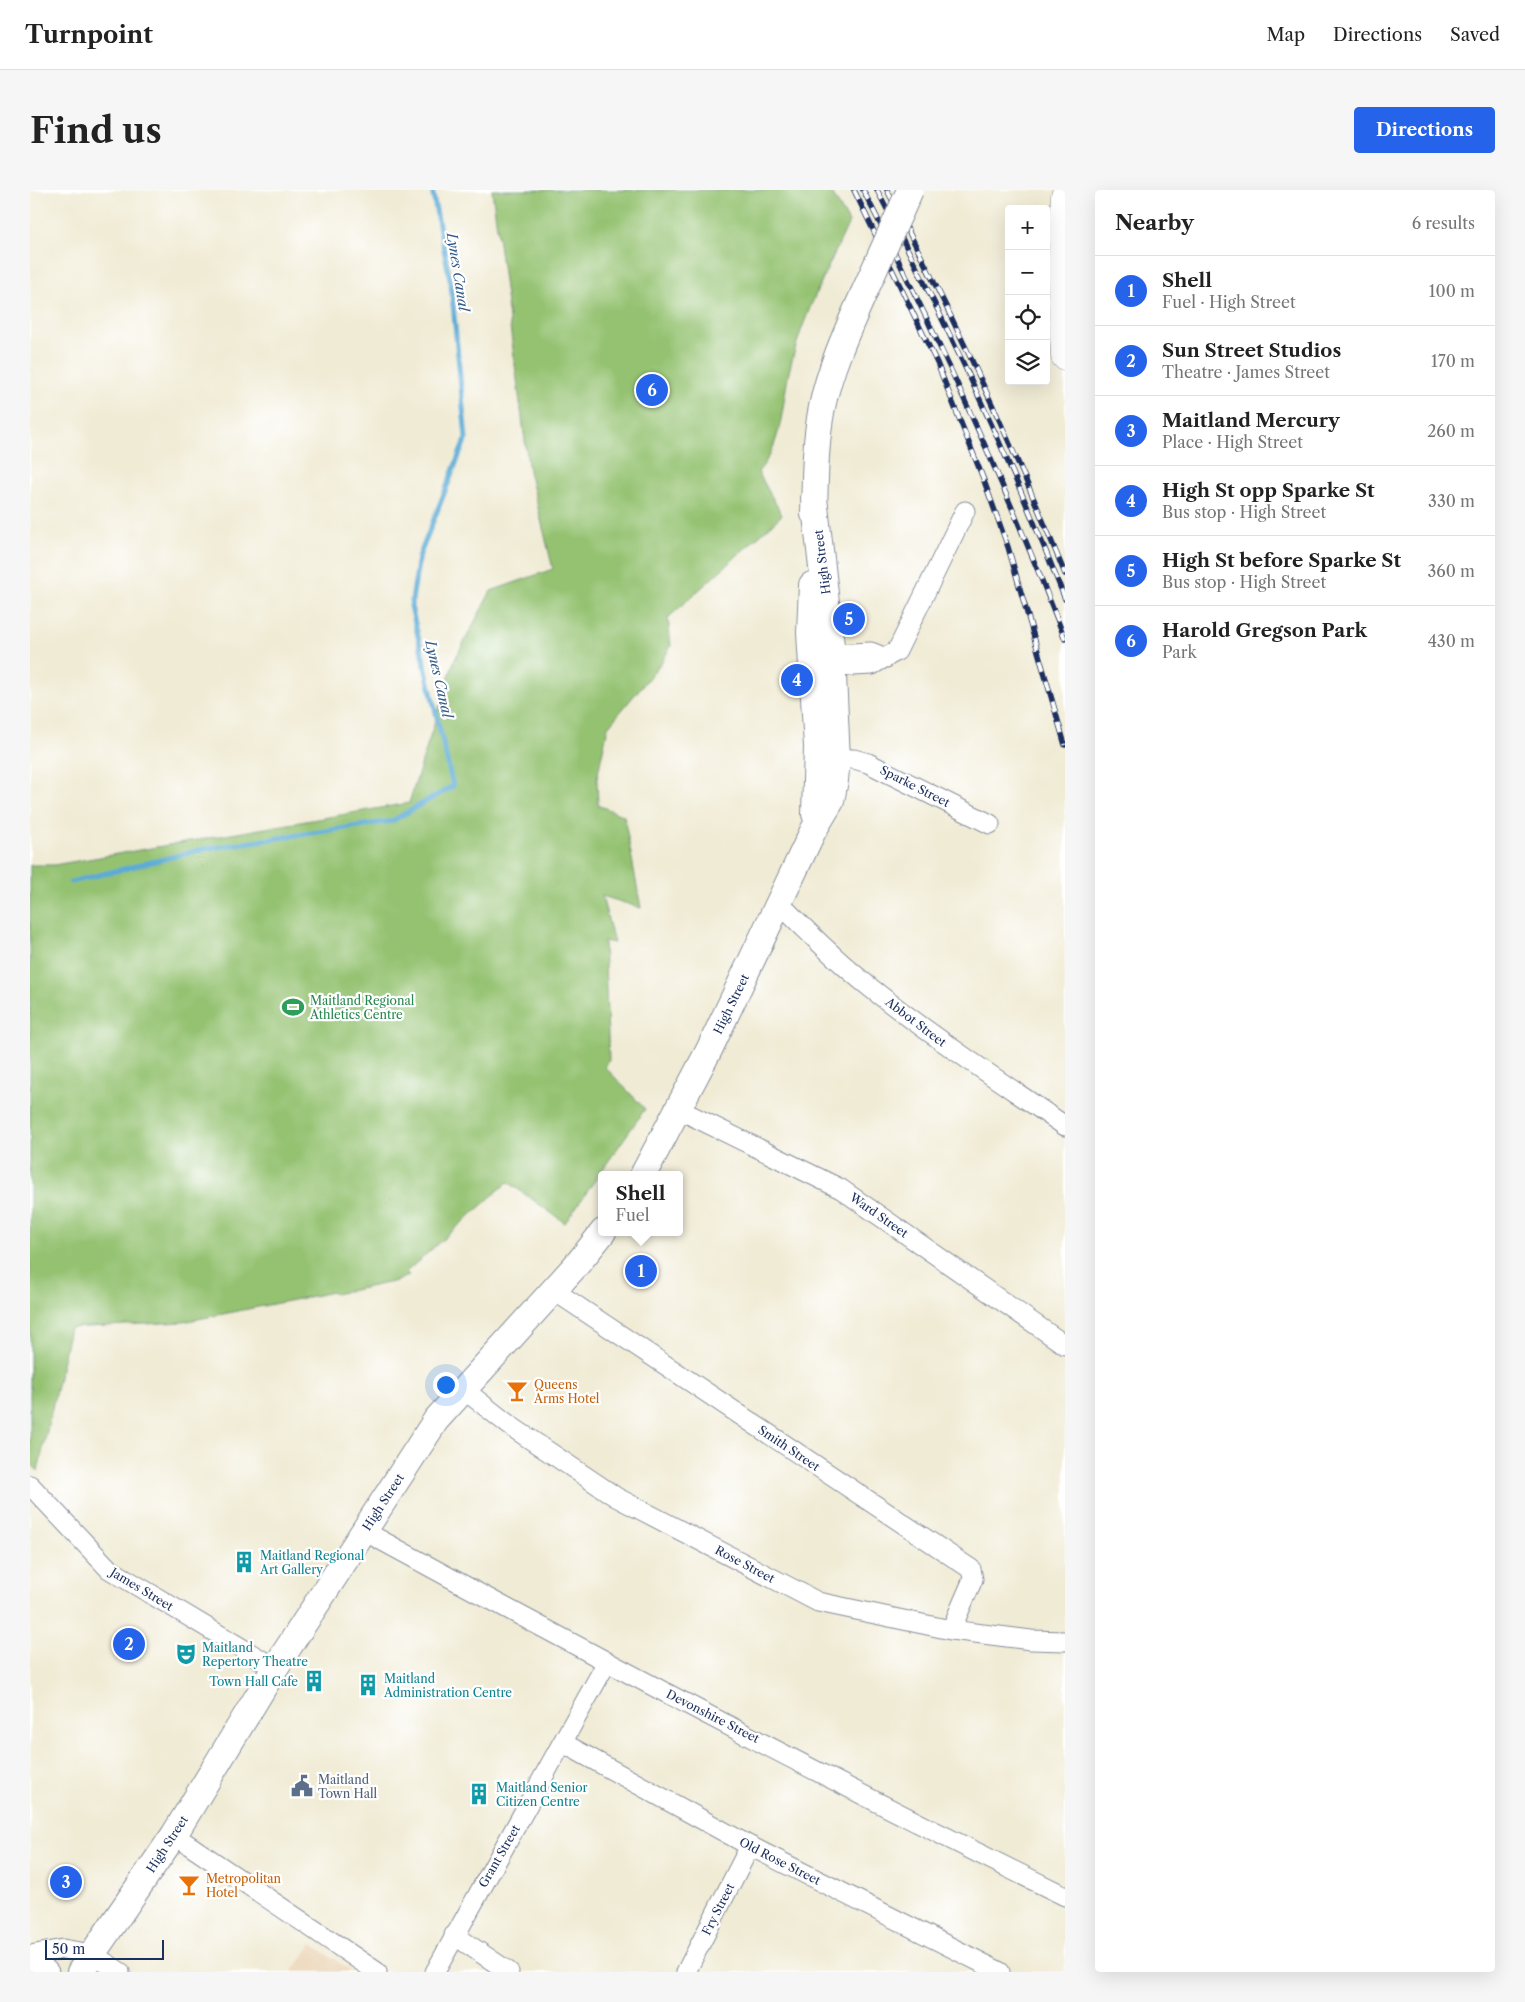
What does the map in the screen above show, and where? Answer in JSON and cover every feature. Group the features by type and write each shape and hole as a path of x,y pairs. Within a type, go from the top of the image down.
{"highway":[{"path":"1065,196 1060,278 1065,356"}],"main road":[{"name":"High Street","path":"644,1171 709,1050 813,831 817,800 827,753 810,633 817,438 822,405 842,342 910,190"},
{"name":"High Street","path":"814,498 829,660"},
{"path":"812,584 829,660 826,701 827,753"},
{"name":"High Street","path":"86,1963 174,1835 275,1668 436,1420 600,1236"}],"street":[{"path":"829,660 871,652 886,658 897,651 965,511"},
{"name":"Sparke Street","path":"827,753 868,763 990,824"},
{"name":"Abbot Street","path":"779,903 838,960 872,989 969,1062 1065,1126"},
{"name":"Ward Street","path":"678,1109 841,1189 1065,1345"},
{"name":"Smith Street","path":"553,1290 971,1569 973,1579 951,1630"},
{"name":"Rose Street","path":"463,1389 509,1425 616,1497 818,1602 951,1630 1032,1640 1065,1641"},
{"name":"James Street","path":"30,1485 109,1569 275,1668"},
{"name":"Devonshire Street","path":"364,1531 608,1662 936,1833 1065,1896"},
{"name":"Grant Street","path":"434,1972 608,1662"},
{"name":"Old Rose Street","path":"563,1743 750,1846 1000,1972"},
{"path":"174,1835 376,1972"},
{"name":"Fry Street","path":"686,1972 750,1846"},
{"path":"454,1935 509,1972"},
{"path":"30,1955 63,1949 86,1963 120,1972"},
{"path":"30,1961 44,1967 48,1972"}],"shaded area":[{"path":"312,1944 353,1972 292,1972"}],"green space":[{"path":"492,190 830,190 849,222 802,328 791,364 778,434 767,460 758,472 782,515 668,618 671,646 661,663 608,727 597,778 598,805 624,816 641,908 602,896 614,943 604,941 609,1060 605,1067 645,1109 601,1171 598,1171 598,1176 565,1223 508,1182 406,1272 409,1275 397,1281 183,1322 70,1328 38,1471 30,1463 30,865 54,865 409,803 454,661 491,591 553,569 529,471"}],"waterway":[{"name":"Lynes Canal","path":"71,882 204,849 392,821 453,786 411,606 419,557 466,438 451,284 432,190"}],"railway":[{"path":"854,190 937,363 983,478 1008,547 1065,745"},
{"path":"863,190 918,300 970,412 1019,525 1065,639"},
{"path":"877,190 977,392 1065,599"},
{"path":"887,190 981,380 1065,574"}],"place":[{"name":"Harold Gregson Park","path":"652,390"},
{"name":"High St before Sparke St","path":"849,619"},
{"name":"High St opp Sparke St","path":"797,680"},
{"name":"Maitland Regional Athletics Centre","path":"293,1007"},
{"name":"Shell","path":"641,1271"},
{"name":"Queens Arms Hotel","path":"517,1391"},
{"name":"Maitland Regional Art Gallery","path":"244,1562"},
{"name":"Sun Street Studios","path":"129,1644"},
{"name":"Maitland Repertory Theatre","path":"186,1654"},
{"name":"Town Hall Cafe","path":"314,1681"},
{"name":"Maitland Administration Centre","path":"368,1685"},
{"name":"Maitland Town Hall","path":"302,1786"},
{"name":"Maitland Senior Citizen Centre","path":"479,1794"},
{"name":"Maitland Mercury","path":"66,1882"},
{"name":"Metropolitan Hotel","path":"189,1885"}]}
